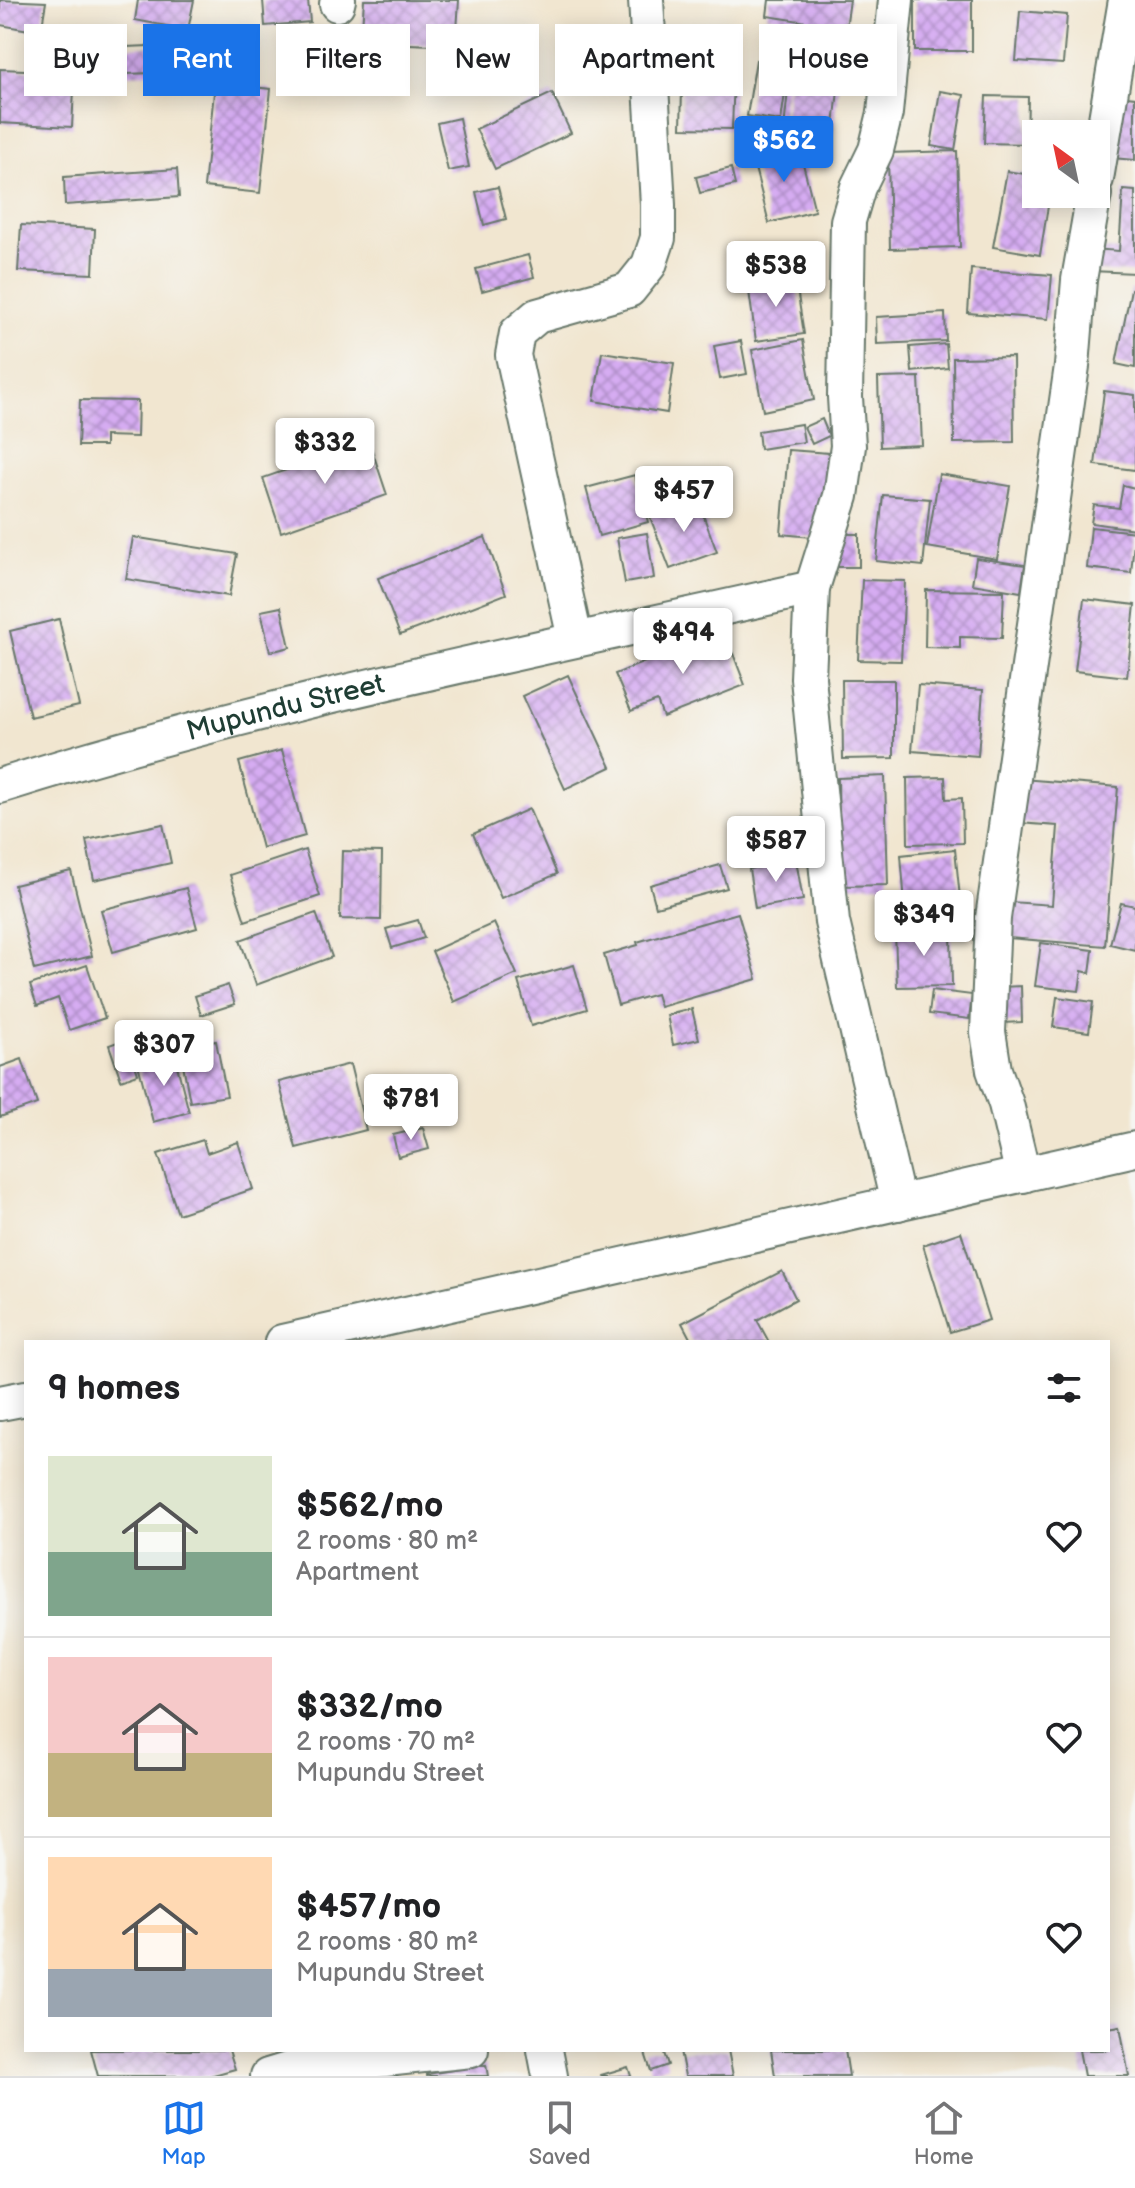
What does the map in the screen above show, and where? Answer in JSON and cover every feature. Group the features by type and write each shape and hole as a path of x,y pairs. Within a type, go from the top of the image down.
{"street":[{"path":"575,639 513,355 517,333 537,316 629,290 649,265 658,238 658,205 646,0"},
{"path":"896,0 885,113 876,150 858,187 848,221 845,397 848,446 841,496 812,588 808,678 832,922 898,1203"},
{"path":"1106,120 1126,0"},
{"path":"1023,1175 1006,1104 994,1070 988,1032 993,918 1072,366 1079,280 1092,208"},
{"name":"Mupundu Street","path":"0,786 100,755 321,696 812,588"},
{"path":"291,1340 1135,1149"},
{"path":"0,1403 24,1398"},
{"path":"268,2076 291,2069 452,2052"},
{"path":"545,2052 550,2076"}],"building":[{"path":"0,0 46,2 42,24 24,24 24,29 0,25"},
{"path":"138,0 194,0 189,24 156,24 135,20"},
{"path":"263,0 308,0 310,22 265,26"},
{"path":"364,0 459,0 457,24 426,24 426,45 410,44 410,24 362,24"},
{"path":"769,0 850,0 847,24 820,24 767,16"},
{"path":"915,0 972,0 972,51 915,51"},
{"path":"1020,11 1067,15 1063,64 1016,61"},
{"path":"143,46 143,73 127,74 127,47"},
{"path":"756,60 759,60 759,96 785,96 781,121 747,116"},
{"path":"0,69 24,70 24,96 74,96 72,127 0,123"},
{"path":"260,88 271,89 260,193 204,187 214,96 260,96"},
{"path":"940,91 964,95 955,150 931,146"},
{"path":"552,93 571,133 495,169 476,129"},
{"path":"1118,95 1135,97 1135,160 1112,158"},
{"path":"682,96 733,96 732,129 681,128"},
{"path":"787,96 837,96 833,134 784,129"},
{"path":"986,96 1028,97 1028,120 1022,120 1022,144 984,143"},
{"path":"459,118 469,167 448,171 437,123"},
{"path":"798,144 815,211 769,223 752,156"},
{"path":"957,151 960,247 890,249 888,153"},
{"path":"731,168 735,185 700,193 696,177"},
{"path":"177,169 179,197 65,205 64,177"},
{"path":"1007,171 1022,174 1022,208 1048,208 1040,255 993,247"},
{"path":"498,187 506,219 484,225 476,192"},
{"path":"1123,190 1135,191 1135,273 1091,271 1092,249 1119,251"},
{"path":"21,225 95,229 93,274 18,271"},
{"path":"528,255 534,277 482,291 476,269"},
{"path":"971,269 1052,275 1048,319 968,313"},
{"path":"795,276 804,334 756,341 748,284"},
{"path":"1131,289 1135,290 1135,368 1116,364"},
{"path":"945,313 946,341 877,344 876,317"},
{"path":"803,340 814,400 763,411 752,350"},
{"path":"741,341 747,374 720,379 714,346"},
{"path":"946,344 948,368 912,372 910,347"},
{"path":"602,352 674,363 667,413 594,401"},
{"path":"1013,357 1014,442 954,443 953,358"},
{"path":"919,377 922,445 880,447 878,378"},
{"path":"1104,391 1135,395 1135,470 1095,465"},
{"path":"80,400 138,401 137,437 105,436 105,446 78,446"},
{"path":"822,419 829,436 812,444 804,427"},
{"path":"801,424 804,442 760,449 758,431"},
{"path":"369,441 387,495 281,532 263,478"},
{"path":"788,450 829,453 822,538 781,534"},
{"path":"939,474 1010,486 997,559 927,547"},
{"path":"635,475 648,522 599,536 586,488"},
{"path":"1123,485 1135,488 1135,529 1091,523 1094,505 1119,508"},
{"path":"883,495 930,499 923,566 876,561"},
{"path":"697,499 717,552 670,569 650,517"},
{"path":"1091,527 1135,532 1131,573 1087,568"},
{"path":"647,533 654,578 625,583 617,538"},
{"path":"838,534 859,534 859,567 837,567"},
{"path":"133,537 237,554 229,596 126,579"},
{"path":"485,537 506,594 400,635 378,578"},
{"path":"976,558 1025,565 1021,592 972,584"},
{"path":"862,580 905,581 901,661 858,660"},
{"path":"926,590 1004,591 1002,638 960,637 960,648 925,647"},
{"path":"1084,599 1135,605 1127,677 1075,671"},
{"path":"281,607 290,647 270,652 261,611"},
{"path":"59,619 79,706 30,717 10,631"},
{"path":"724,630 745,685 663,717 657,701 631,711 615,674"},
{"path":"568,675 611,767 565,789 522,696"},
{"path":"842,680 894,680 894,758 843,759"},
{"path":"918,685 983,690 978,756 912,751"},
{"path":"282,750 305,836 262,848 239,762"},
{"path":"885,776 888,885 840,886 838,778"},
{"path":"945,777 946,799 962,798 963,843 908,844 907,778"},
{"path":"1022,779 1118,787 1105,946 1009,938 1011,902 1052,905 1058,826 1019,823"},
{"path":"529,809 557,874 501,898 473,834"},
{"path":"163,824 171,863 94,880 86,840"},
{"path":"955,849 960,898 936,901 937,913 906,916 901,855"},
{"path":"305,850 320,896 245,921 230,875"},
{"path":"342,851 382,852 381,920 340,919"},
{"path":"796,860 803,900 755,908 749,869"},
{"path":"720,865 727,888 656,907 650,885"},
{"path":"71,871 92,956 34,970 14,885"},
{"path":"186,888 197,928 113,952 101,910"},
{"path":"1121,903 1135,906 1135,950 1110,944"},
{"path":"316,913 332,957 256,985 240,940"},
{"path":"738,913 757,979 660,1007 656,994 618,1005 604,955 638,945 637,942"},
{"path":"418,920 424,938 392,948 386,929"},
{"path":"494,923 517,974 454,1002 432,951"},
{"path":"951,930 952,986 897,987 895,931"},
{"path":"1041,943 1093,950 1090,973 1082,971 1079,991 1035,986"},
{"path":"87,965 105,1018 69,1030 58,998 37,1006 30,985"},
{"path":"574,965 587,1009 531,1026 518,981"},
{"path":"228,985 235,1004 201,1015 195,996"},
{"path":"1021,986 1022,1022 1002,1023 1001,987"},
{"path":"932,990 972,995 969,1019 929,1014"},
{"path":"1057,997 1093,1002 1089,1032 1053,1027"},
{"path":"692,1009 699,1039 673,1045 667,1015"},
{"path":"126,1039 138,1074 121,1080 109,1045"},
{"path":"216,1041 227,1096 190,1102 180,1048"},
{"path":"174,1054 189,1112 153,1122 138,1064"},
{"path":"22,1059 37,1104 0,1117 0,1067"},
{"path":"350,1064 366,1130 296,1148 279,1082"},
{"path":"423,1128 429,1149 398,1157 393,1135"},
{"path":"203,1140 207,1153 238,1142 253,1189 178,1214 158,1154"},
{"path":"961,1232 989,1320 950,1332 923,1245"},
{"path":"782,1271 796,1299 757,1320 768,1340 691,1340 682,1323"},
{"path":"1120,2026 1129,2076 1084,2076 1079,2052 1110,2052 1110,2028"},
{"path":"92,2052 230,2052 235,2069 210,2076 98,2076"},
{"path":"645,2052 664,2052 668,2065 651,2071"},
{"path":"680,2052 728,2052 733,2076 685,2076"},
{"path":"771,2052 845,2052 849,2076 775,2076"},
{"path":"486,2065 488,2076 427,2076 427,2074"},
{"path":"628,2067 631,2076 601,2075"}]}
